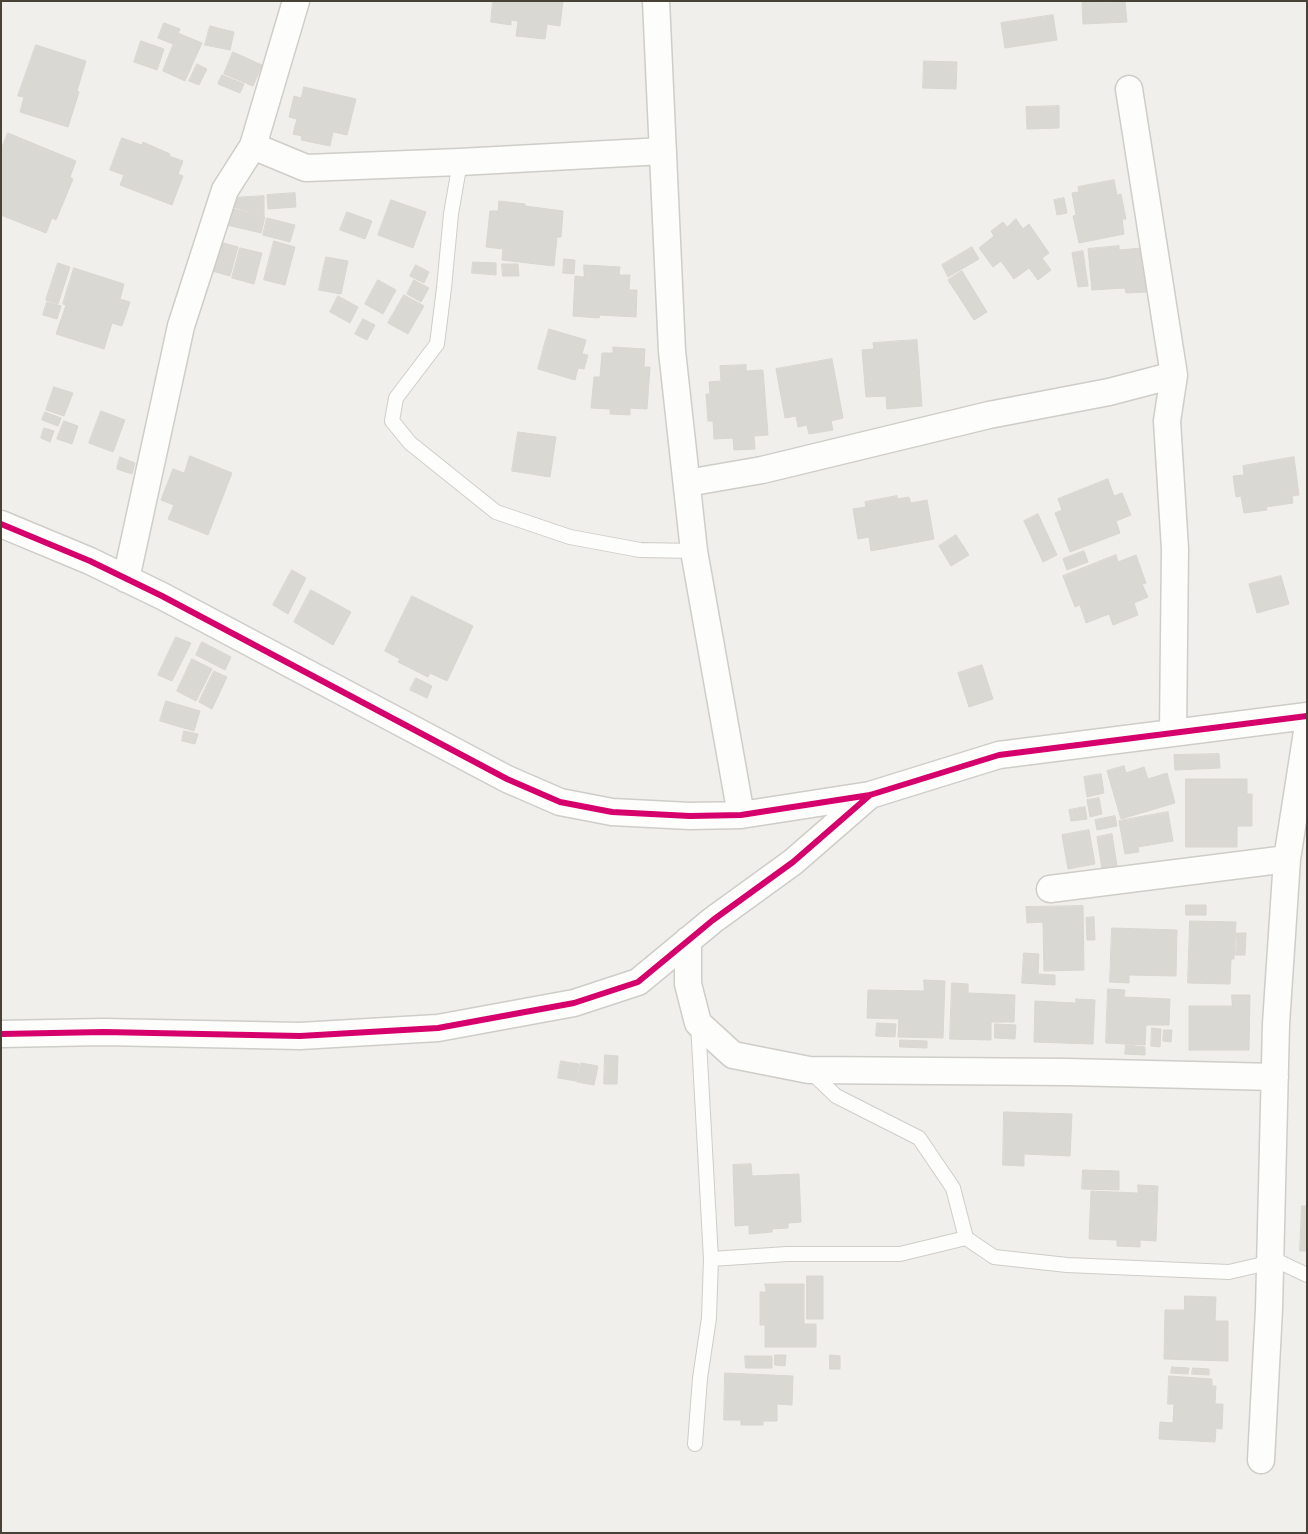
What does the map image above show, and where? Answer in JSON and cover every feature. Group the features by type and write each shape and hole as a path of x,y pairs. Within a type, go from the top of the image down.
{"street":[{"path":"126,579 181,326 225,190 253,146 296,1"},
{"path":"656,1 672,350 694,551 741,815"},
{"path":"1128,90 1174,375 1167,421 1175,549 1174,732"},
{"path":"253,146 306,168 662,151"},
{"path":"687,483 762,470 989,415 1109,392 1174,375"},
{"path":"1,524 162,596 507,779 560,802 612,812 690,816 741,815 870,794 999,755 1307,716"},
{"path":"1261,1460 1271,1258 1276,1024 1287,859 1307,732"},
{"path":"1,1034 104,1032 300,1036 438,1028 574,1003 638,982 713,920 793,862 870,794"},
{"path":"1050,889 1287,859"},
{"path":"688,940 688,984 698,1023 733,1055 809,1070 1067,1072 1275,1077"}],"lane":[{"path":"460,162 451,214 437,344 396,398 392,421 410,443 496,512 570,537 640,550 694,551"},
{"path":"695,1444 700,1378 708,1318 711,1259 698,1023"},
{"path":"809,1070 836,1096 919,1138 954,1188 966,1238 994,1257 1067,1265 1229,1272 1259,1265 1271,1258 1307,1275"},
{"path":"711,1259 787,1254 900,1254 966,1238"}],"building":[{"path":"493,1 563,1 560,26 547,24 545,39 516,36 518,21 511,20 511,25 491,22"},
{"path":"1125,2 1127,22 1083,24 1082,3"},
{"path":"1053,15 1057,40 1005,48 1001,23"},
{"path":"164,23 180,29 173,44 158,38"},
{"path":"210,26 234,32 230,50 205,45"},
{"path":"178,33 202,43 185,81 163,71"},
{"path":"141,41 164,49 157,70 134,62"},
{"path":"36,45 86,61 68,127 20,112 24,97 18,96"},
{"path":"233,52 262,65 253,86 224,74"},
{"path":"924,61 957,62 956,89 923,88"},
{"path":"197,64 207,69 199,85 189,81"},
{"path":"222,75 244,84 240,93 218,84"},
{"path":"304,87 356,99 347,135 333,132 330,146 301,140 302,136 293,134 297,119 289,117 294,96 301,98"},
{"path":"1059,106 1059,128 1027,129 1026,107"},
{"path":"8,133 76,161 70,177 73,179 56,220 52,218 46,233 1,215 1,150"},
{"path":"122,138 142,145 143,142 183,161 178,174 183,176 172,205 120,185 124,175 110,170"},
{"path":"1114,180 1117,195 1121,194 1126,219 1122,219 1124,234 1079,243 1073,216 1076,215 1072,193 1079,192 1078,187"},
{"path":"295,193 296,207 268,209 267,195"},
{"path":"264,196 264,216 230,206 231,198"},
{"path":"1064,198 1067,213 1057,215 1054,200"},
{"path":"391,200 426,212 413,248 378,235"},
{"path":"499,201 563,211 561,237 557,237 554,266 502,260 503,249 486,247 490,211 498,211"},
{"path":"227,207 265,217 261,233 223,224"},
{"path":"347,212 372,221 365,239 340,230"},
{"path":"267,218 295,225 290,242 263,235"},
{"path":"1016,219 1023,229 1029,224 1049,253 1042,258 1051,270 1038,280 1029,268 1014,279 1001,261 993,267 979,248 994,236 991,231 1003,222 1007,227"},
{"path":"274,241 295,247 285,285 264,280"},
{"path":"220,242 238,247 230,276 212,271"},
{"path":"1119,246 1119,250 1142,248 1146,292 1126,293 1125,288 1092,290 1088,249"},
{"path":"972,247 979,259 948,277 942,265"},
{"path":"240,248 262,253 254,284 232,278"},
{"path":"1083,251 1088,286 1078,287 1072,253"},
{"path":"326,257 348,261 341,294 319,290"},
{"path":"564,259 575,260 574,274 563,273"},
{"path":"473,262 496,263 496,275 472,273"},
{"path":"58,263 70,267 58,304 46,300"},
{"path":"502,264 518,264 519,276 503,276"},
{"path":"416,265 429,272 424,283 410,276"},
{"path":"584,265 620,267 619,275 630,275 629,290 637,290 636,317 600,315 599,318 573,316 575,276 584,277"},
{"path":"74,268 124,284 120,299 130,302 122,326 112,323 104,349 56,334 66,305 63,304"},
{"path":"962,271 987,312 974,320 948,280"},
{"path":"378,280 396,290 383,314 365,304"},
{"path":"414,280 429,288 421,302 407,294"},
{"path":"404,295 424,306 408,334 388,323"},
{"path":"338,296 358,307 350,323 330,312"},
{"path":"47,302 61,306 57,319 43,315"},
{"path":"363,319 375,325 367,340 355,334"},
{"path":"549,329 586,340 582,354 588,355 584,369 578,368 575,380 538,369"},
{"path":"917,340 922,406 887,409 886,396 866,397 862,350 874,349 873,343"},
{"path":"613,347 645,349 644,367 650,367 647,409 630,408 630,415 610,414 610,409 591,408 594,377 600,377 602,353 613,353"},
{"path":"832,359 843,418 831,421 833,430 809,434 807,425 798,427 796,416 785,418 776,369"},
{"path":"746,365 746,371 763,370 768,435 754,436 755,449 734,450 733,438 714,439 713,421 708,421 706,394 710,394 709,382 721,381 720,366"},
{"path":"54,387 73,393 64,416 46,410"},
{"path":"101,411 125,420 113,452 89,443"},
{"path":"45,412 61,418 58,426 42,420"},
{"path":"64,421 78,426 72,444 57,439"},
{"path":"44,428 54,431 50,442 41,438"},
{"path":"518,432 556,437 550,477 512,471"},
{"path":"190,456 232,473 208,535 168,519 174,505 161,500 173,469 184,473"},
{"path":"120,457 135,463 132,474 117,469"},
{"path":"1294,457 1299,495 1292,496 1293,503 1266,507 1267,510 1244,513 1241,496 1236,497 1233,476 1244,475 1243,466"},
{"path":"1108,479 1114,496 1122,493 1131,515 1116,521 1120,533 1070,552 1055,513 1062,510 1058,499"},
{"path":"897,496 897,499 909,497 911,503 927,500 934,539 871,551 869,537 858,539 853,509 866,507 865,502"},
{"path":"1038,514 1057,555 1043,562 1024,521"},
{"path":"956,535 969,555 951,566 939,546"},
{"path":"1084,551 1088,562 1067,570 1063,559"},
{"path":"1116,555 1118,562 1136,555 1146,583 1142,584 1148,597 1134,603 1138,615 1113,625 1109,614 1086,623 1080,605 1075,607 1063,576"},
{"path":"292,570 306,578 288,614 273,605"},
{"path":"1281,576 1289,604 1257,613 1249,584"},
{"path":"311,590 351,612 333,645 294,622"},
{"path":"412,596 473,626 447,681 430,673 428,677 398,662 400,659 385,651"},
{"path":"176,637 191,643 172,681 158,675"},
{"path":"202,642 231,657 225,670 196,655"},
{"path":"192,659 212,669 196,701 177,691"},
{"path":"982,665 993,699 969,707 958,673"},
{"path":"214,671 227,677 212,709 199,702"},
{"path":"416,678 432,686 427,698 410,690"},
{"path":"166,701 200,711 194,731 160,721"},
{"path":"184,731 198,734 195,744 182,741"},
{"path":"1219,754 1220,768 1175,770 1174,755"},
{"path":"1124,766 1126,773 1144,767 1148,779 1167,773 1175,803 1121,819 1107,771"},
{"path":"1101,774 1104,793 1087,797 1084,777"},
{"path":"1186,779 1247,779 1247,794 1252,794 1252,826 1237,826 1237,847 1186,847"},
{"path":"1099,798 1102,814 1090,817 1087,800"},
{"path":"1085,807 1087,819 1071,821 1069,810"},
{"path":"1168,812 1173,841 1138,847 1139,852 1125,854 1119,821"},
{"path":"1115,816 1117,826 1097,830 1095,820"},
{"path":"1089,830 1095,864 1068,869 1062,835"},
{"path":"1112,834 1117,866 1102,869 1097,837"},
{"path":"1186,905 1206,905 1206,915 1186,915"},
{"path":"1083,906 1084,970 1044,971 1043,922 1027,923 1026,907"},
{"path":"1094,917 1095,940 1087,940 1086,918"},
{"path":"1190,921 1236,922 1234,959 1231,959 1230,984 1188,983"},
{"path":"1112,928 1177,930 1176,976 1129,975 1129,983 1110,982"},
{"path":"1237,933 1246,933 1245,955 1236,955"},
{"path":"1024,953 1039,954 1038,974 1055,975 1055,985 1022,983"},
{"path":"924,980 945,981 943,1038 898,1037 899,1019 867,1018 868,990 924,991"},
{"path":"952,983 968,984 968,993 1015,995 1014,1022 991,1022 991,1040 950,1039"},
{"path":"1108,989 1125,990 1124,997 1170,999 1169,1025 1146,1025 1145,1045 1106,1043"},
{"path":"1232,995 1250,995 1249,1050 1189,1050 1189,1006 1232,1006"},
{"path":"1076,999 1095,1000 1093,1044 1034,1042 1035,1001 1076,1003"},
{"path":"877,1023 896,1024 895,1037 876,1036"},
{"path":"995,1024 1016,1025 1015,1039 995,1038"},
{"path":"1152,1028 1161,1029 1160,1047 1151,1046"},
{"path":"1164,1030 1172,1030 1171,1042 1163,1041"},
{"path":"900,1040 927,1041 927,1048 900,1047"},
{"path":"1126,1045 1145,1047 1145,1055 1125,1054"},
{"path":"605,1055 618,1056 617,1084 604,1084"},
{"path":"561,1061 579,1064 576,1081 558,1078"},
{"path":"581,1063 598,1066 594,1085 577,1082"},
{"path":"1004,1112 1072,1114 1070,1156 1024,1154 1024,1166 1003,1165"},
{"path":"751,1164 752,1176 799,1174 801,1222 788,1223 788,1228 772,1229 772,1232 749,1234 749,1225 735,1226 733,1165"},
{"path":"1083,1170 1119,1171 1119,1190 1082,1189"},
{"path":"1138,1185 1158,1186 1156,1241 1140,1240 1140,1247 1117,1246 1117,1240 1089,1239 1091,1191 1138,1193"},
{"path":"1302,1206 1307,1206 1307,1251 1300,1251"},
{"path":"807,1276 823,1276 823,1319 807,1319"},
{"path":"765,1284 804,1284 804,1324 816,1324 816,1347 765,1347 765,1325 760,1325 760,1292 766,1292"},
{"path":"1185,1296 1216,1297 1215,1321 1228,1321 1228,1361 1164,1359 1165,1310 1184,1310"},
{"path":"775,1355 786,1355 785,1366 775,1365"},
{"path":"830,1355 840,1356 840,1369 830,1369"},
{"path":"745,1356 772,1356 772,1368 746,1368"},
{"path":"1172,1367 1189,1368 1188,1374 1171,1373"},
{"path":"1193,1368 1209,1369 1209,1375 1192,1374"},
{"path":"725,1373 793,1376 792,1405 777,1404 777,1421 763,1421 763,1425 741,1425 741,1420 724,1420"},
{"path":"1169,1376 1212,1379 1212,1386 1216,1386 1215,1404 1223,1404 1222,1429 1216,1428 1215,1442 1159,1439 1160,1422 1173,1423 1174,1404 1168,1404"}],"cycle path":[{"path":"1,524 90,561 162,596 507,779 560,802 612,812 690,816 741,815 870,795 999,755 1307,716"},
{"path":"1,1034 104,1032 300,1036 438,1028 574,1003 638,982 713,920 793,862 870,795"}]}
